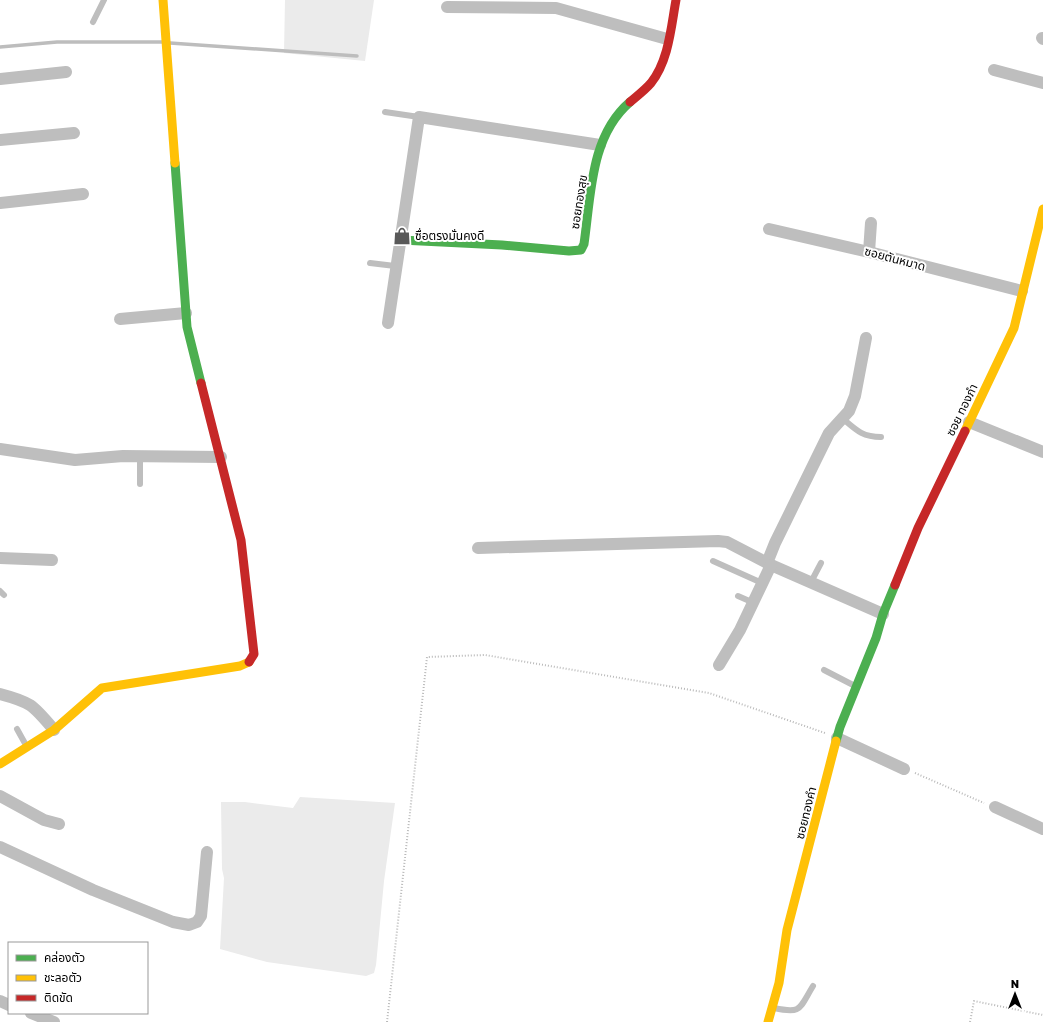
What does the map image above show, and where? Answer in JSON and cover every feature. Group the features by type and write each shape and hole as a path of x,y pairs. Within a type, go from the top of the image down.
{"street":[{"path":"0,764 54,730 102,688 240,666 248,664 254,654 244,558 221,457 192,353 186,314 163,0"},
{"name":"ซอยทองสุข","path":"401,240 502,245 569,251 582,250 600,145 609,124 617,114 650,84 658,73 676,0"},
{"path":"447,7 556,8 667,39"},
{"path":"994,70 1043,83"},
{"path":"0,79 66,72"},
{"path":"388,323 395,266 401,240 419,116 600,145"},
{"path":"0,140 74,133"},
{"path":"0,203 83,194"},
{"name":"ซอย ทองภํา","path":"883,614 918,528 1009,341 1014,328 1022,291 1040,239 1043,209"},
{"path":"869,252 871,223"},
{"name":"ซอยตันหมาด","path":"769,229 869,252 1022,291"},
{"path":"120,318 186,314"},
{"path":"718,665 754,603 769,564 775,543 829,432 849,411 855,396 866,338"},
{"path":"969,422 1043,452"},
{"path":"0,449 75,460 140,456 221,457"},
{"path":"478,548 718,541 727,542 769,564 883,614"},
{"path":"0,558 52,560"},
{"name":"ซอยทองคำ","path":"768,1022 779,983 787,930 809,851 838,734 876,638 883,614"},
{"path":"0,694 32,705 54,730"},
{"path":"838,734 904,768"},
{"path":"0,796 44,820 58,824"},
{"path":"995,807 1043,830"},
{"path":"0,847 93,890 173,922 189,925 197,922 201,916 208,852"}],"lane":[{"path":"93,22 104,0"},
{"path":"385,112 419,116"},
{"path":"370,263 395,266"},
{"path":"842,418 861,434 868,437 881,437"},
{"path":"140,456 140,484"},
{"path":"713,561 762,583"},
{"path":"811,582 821,563"},
{"path":"738,596 754,603"},
{"path":"824,670 857,687"},
{"path":"16,729 27,747"},
{"path":"772,1008 792,1012 797,1010 800,1008 813,986"}],"path":[{"path":"387,1022 427,657 485,655 709,693 838,734"},
{"path":"904,768 995,807"},
{"path":"970,1022 974,1001 1043,1015"}],"shaded area":[{"path":"285,0 374,0 365,61 284,53"},
{"path":"300,797 395,803 384,881 374,973 366,976 267,962 220,949 224,878 222,869 221,802 245,802 293,808"}],"waterway":[{"path":"0,47 57,42 162,42"},
{"path":"170,43 357,56"},
{"path":"0,1001 8,1005"},
{"path":"34,1014 54,1022"}],"traffic: fast":[{"path":"401,240 502,245 569,251 581,250 584,244 591,187 600,149 607,132 617,116 630,102"},
{"path":"175,163 187,327 201,383"},
{"path":"836,741 840,727 876,638 883,614 895,585"}],"traffic: slow":[{"path":"163,0 175,163"},
{"path":"965,431 1014,328 1043,209"},
{"path":"0,764 54,730 102,688 240,666 249,662"},
{"path":"768,1022 779,983 787,930 836,741"}],"traffic: jam":[{"path":"630,102 644,91 651,83 662,64 671,32 676,0"},
{"path":"201,383 241,540 254,654 249,662"},
{"path":"895,585 918,528 965,431"}],"place":[{"name":"ซื่อตรงมั่นคงดี","path":"402,236"}]}
